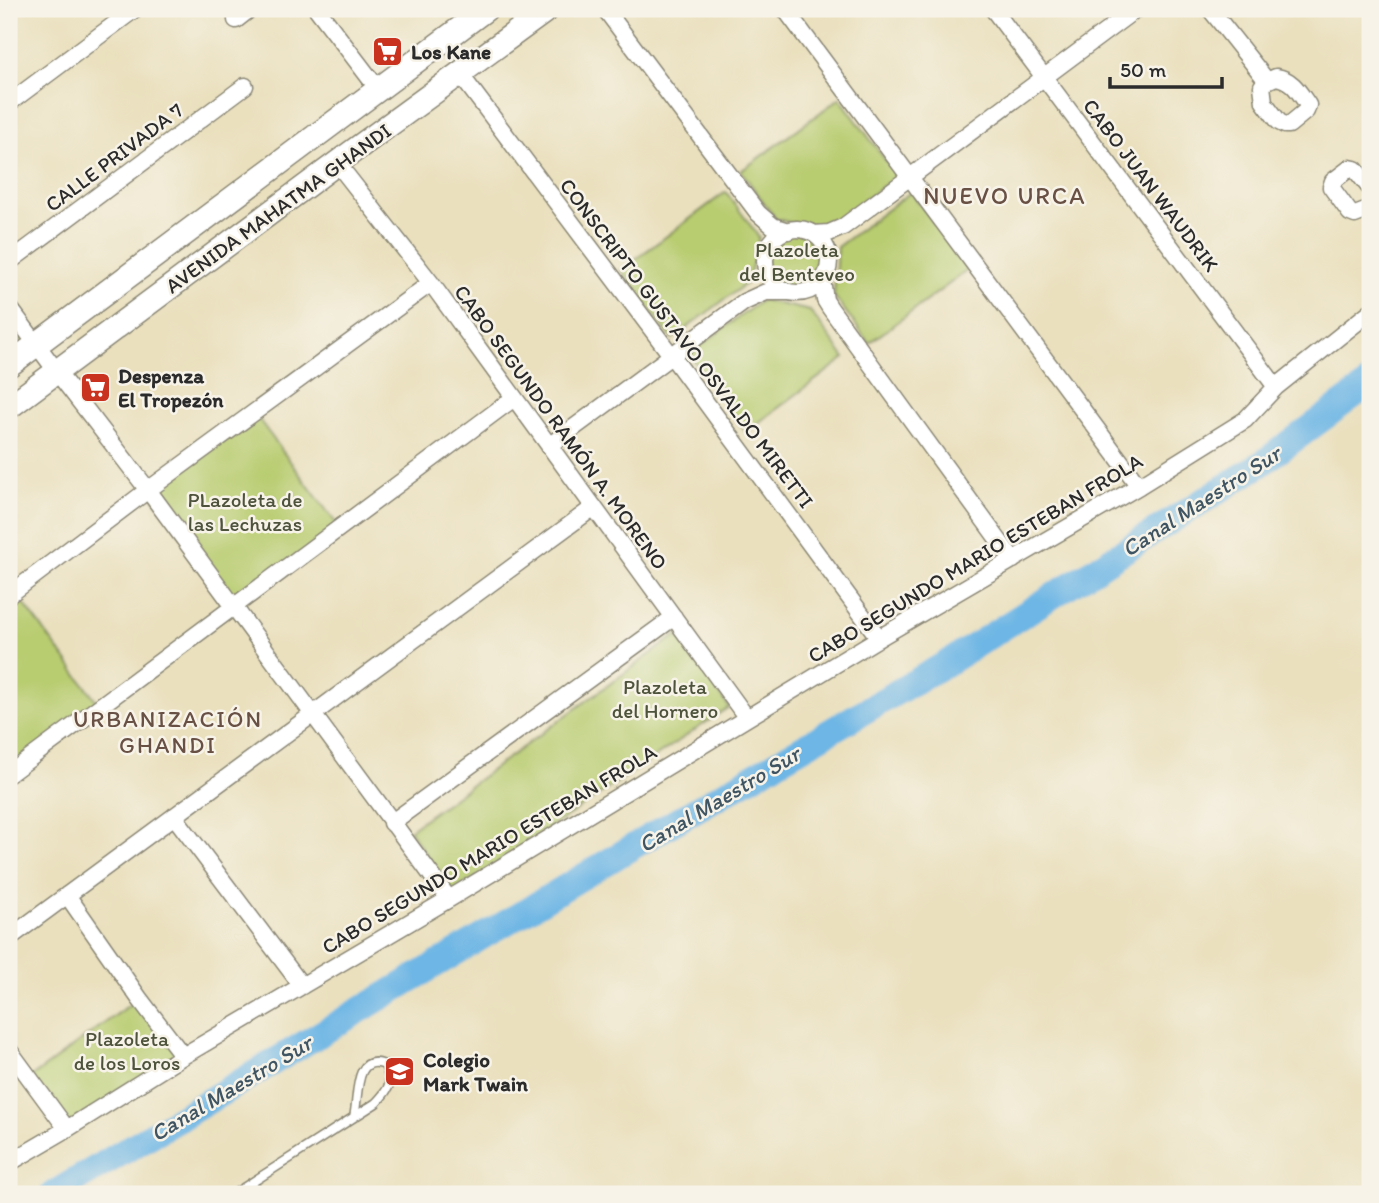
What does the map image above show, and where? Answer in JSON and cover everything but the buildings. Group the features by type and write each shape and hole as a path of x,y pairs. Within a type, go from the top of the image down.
{"main road":[{"name":"AVENIDA MAHATMA GHANDI","path":"9,365 486,9"},
{"name":"AVENIDA MAHATMA GHANDI","path":"9,407 548,9"}],"street":[{"path":"9,103 135,9"},
{"path":"236,20 250,9"},
{"path":"317,9 378,89"},
{"path":"605,9 758,213 772,226 814,234 829,233 843,227 1136,9"},
{"path":"785,9 1139,486"},
{"name":"CABO JUAN WAUDRIK","path":"993,9 1276,387"},
{"path":"1210,9 1267,81"},
{"name":"CONSCRIPTO GUSTAVO OSVALDO MIRETTI","path":"460,74 879,638"},
{"name":"CALLE PRIVADA 7","path":"9,262 245,86"},
{"name":"CABO SEGUNDO RAMÓN A. MORENO","path":"337,163 430,283 747,718"},
{"path":"1370,188 1355,169 1350,168 1333,181 1331,187 1350,213 1355,215 1370,210"},
{"path":"758,213 766,231 767,273 772,281 779,288 815,299 830,308"},
{"path":"843,227 835,237 828,256 828,266 822,281 825,300 1013,560"},
{"path":"744,302 760,282 766,256 775,237 788,230"},
{"path":"814,234 823,244 828,256"},
{"path":"549,446 744,302 766,292 810,290 822,281"},
{"path":"9,595 430,283"},
{"path":"9,307 148,490 449,899"},
{"name":"CABO SEGUNDO MARIO ESTEBAN FROLA","path":"9,1163 1245,420 1276,387 1370,312"},
{"path":"9,774 514,398"},
{"path":"9,938 594,507"},
{"path":"391,823 674,617"},
{"path":"174,816 302,986"},
{"path":"67,895 183,1056"},
{"path":"9,1050 67,1129"}],"lane":[{"path":"234,1194 376,1103 388,1090 391,1079 385,1065 377,1061 367,1064 362,1072 357,1086 354,1116"}],"green space":[{"path":"840,98 897,176 824,230 776,219 741,171"},
{"path":"726,192 759,237 748,282 672,339 621,270"},
{"path":"911,192 968,270 869,343 834,296 837,247"},
{"name":"Plazoleta del Benteveo","path":"797,230 809,232 819,239 826,249 826,273 819,283 809,290 797,292 785,290 775,283 768,273 766,261 768,249 775,239 785,232"},
{"path":"762,300 810,311 845,358 746,432 689,354"},
{"path":"9,320 24,338 9,350"},
{"name":"PLazoleta de las Lechuzas","path":"254,413 339,527 233,607 148,490"},
{"path":"22,601 99,704 9,771 9,611"},
{"name":"Plazoleta del Hornero","path":"677,635 729,707 453,893 409,830"},
{"name":"Plazoleta de los Loros","path":"139,998 183,1056 67,1129 29,1079"}],"waterway":[{"name":"Canal Maestro Sur","path":"53,1194 649,837 952,660 1261,464 1370,382"}],"place":[{"name":"Los Kane","path":"388,51"},
{"name":"Despenza El Tropezón","path":"95,387"},
{"name":"Colegio Mark Twain","path":"400,1071"}],"district":[{"name":"NUEVO URCA","path":"1005,195"},
{"name":"URBANIZACIÓN GHANDI","path":"168,732"}]}
